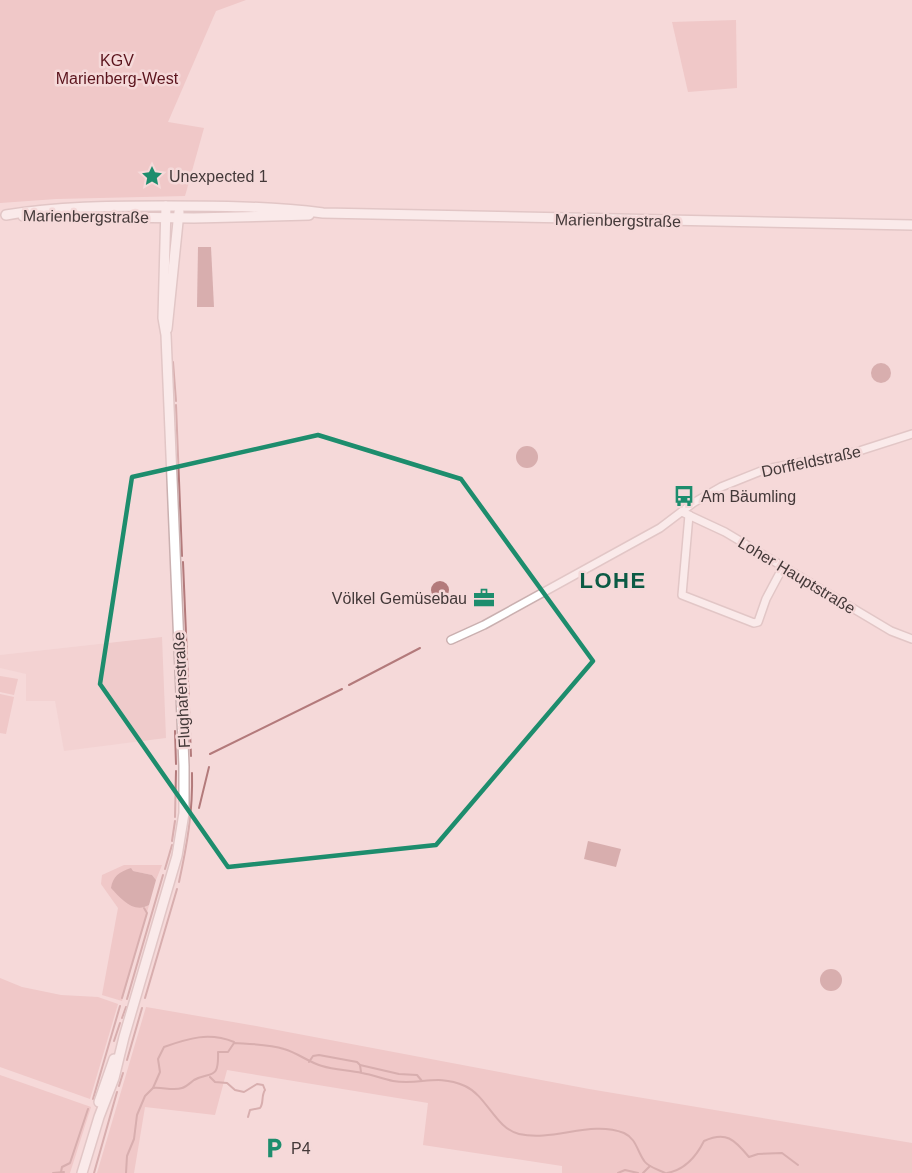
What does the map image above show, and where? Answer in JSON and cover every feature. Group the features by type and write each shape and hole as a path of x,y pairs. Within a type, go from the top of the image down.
{"main road":[{"name":"Marienbergstraße","path":"165,217 166,206"},
{"name":"Flughafenstraße","path":"166,334 170,318 179,218 177,206"},
{"name":"Marienbergstraße","path":"3,215 56,207 247,206 323,213 912,225"},
{"name":"Marienbergstraße","path":"3,215 179,218 292,216 323,213"},
{"name":"Flughafenstraße","path":"82,1173 114,1078 177,856 184,813 166,334 163,318 165,217"},
{"name":"Flughafenstraße","path":"77,1173 105,1082 124,1037"}],"street":[{"name":"Dorffeldstraße","path":"451,640 484,625 660,528 686,513 721,487 750,474 856,452 912,434"},
{"path":"686,513 681,595 754,623 759,622 766,599 783,567"},
{"name":"Loher Hauptstraße","path":"686,513 725,532 891,631 912,639"}],"highlighted area":[{"path":"318,435 461,479 593,661 436,845 228,867 100,684 132,477"}],"shaded area":[{"path":"198,247 211,247 214,307 197,307"},
{"path":"881,363 888,366 891,373 888,380 881,383 874,380 871,373 874,366"},
{"path":"527,446 537,453 538,457 531,467 527,468 517,461 516,457 523,447"},
{"path":"440,581 446,584 449,590 446,596 440,599 434,596 431,590 434,584"},
{"path":"162,637 166,738 64,751 55,701 26,701 26,674 0,668 0,655"},
{"path":"588,841 621,849 616,867 584,859"},
{"path":"131,868 133,871 152,875 156,880 149,905 138,908 128,904 111,888 117,875"},
{"path":"827,969 835,969 842,976 842,984 835,991 827,991 820,984 820,976"}],"green space":[{"name":"KGV Marienberg-West","path":"0,0 246,0 216,11 168,122 204,128 185,196 56,199 0,203"},
{"path":"736,20 737,88 688,92 672,22"},
{"path":"0,676 18,679 14,695 0,692"},
{"path":"0,694 14,697 6,734 0,733"},
{"path":"124,865 162,865 156,880 152,875 133,871 144,908 149,905 122,1001 102,995 118,908 101,884 102,875"},
{"path":"0,978 22,987 61,995 98,997 118,1004 90,1099 0,1067"},
{"path":"146,1007 589,1089 912,1143 912,1173 562,1173 562,1166 423,1145 428,1103 227,1070 215,1115 145,1107 134,1173 97,1173"},
{"path":"0,1075 91,1107 70,1173 0,1173"}],"waterway":[{"path":"173,362 176,401"},
{"path":"176,405 182,556"},
{"path":"183,562 189,705"},
{"path":"349,685 420,648"},
{"path":"210,754 342,689"},
{"path":"189,707 191,756"},
{"path":"175,731 176,764"},
{"path":"199,808 209,767"},
{"path":"175,817 176,771"},
{"path":"179,882 189,828 192,773"},
{"path":"172,841 175,821"},
{"path":"165,869 172,845"},
{"path":"127,999 163,875"},
{"path":"145,998 177,889"},
{"path":"122,998 147,913 144,908"},
{"path":"93,1099 120,1006"},
{"path":"122,1018 126,1007"},
{"path":"127,1060 142,1008"},
{"path":"114,1041 120,1023"},
{"path":"153,1088 160,1072 158,1059 164,1047 199,1037 216,1037 234,1042"},
{"path":"126,1173 127,1156 134,1139 137,1115 145,1096 153,1088 179,1089 200,1077 213,1074 217,1067 218,1052 228,1052 234,1043 278,1047 322,1066 393,1081 445,1080 455,1082 473,1091 497,1119 511,1131 532,1136 598,1129 624,1133 634,1142 647,1164 665,1173"},
{"path":"309,1062 313,1056 319,1055 357,1062 361,1072"},
{"path":"360,1065 399,1074 417,1075 422,1081"},
{"path":"119,1086 123,1073"},
{"path":"210,1077 215,1082 227,1083 235,1090 244,1092 257,1084 263,1085 265,1090 261,1106 250,1110 248,1117"},
{"path":"94,1173 117,1092"},
{"path":"61,1172 62,1167 70,1163 88,1109"},
{"path":"667,1173 689,1162 704,1141 718,1137 734,1141 749,1157 758,1154 782,1153 798,1165"},
{"path":"643,1173 650,1166"},
{"path":"618,1173 625,1170 638,1173"},
{"path":"53,1173 64,1172"}],"place":[{"name":"Unexpected 1","path":"152,176"},
{"name":"Am Bäumling","path":"684,496"},
{"name":"Völkel Gemüsebau","path":"484,598"},
{"name":"P4","path":"274,1148"}],"district":[{"name":"LOHE","path":"613,580"}]}
